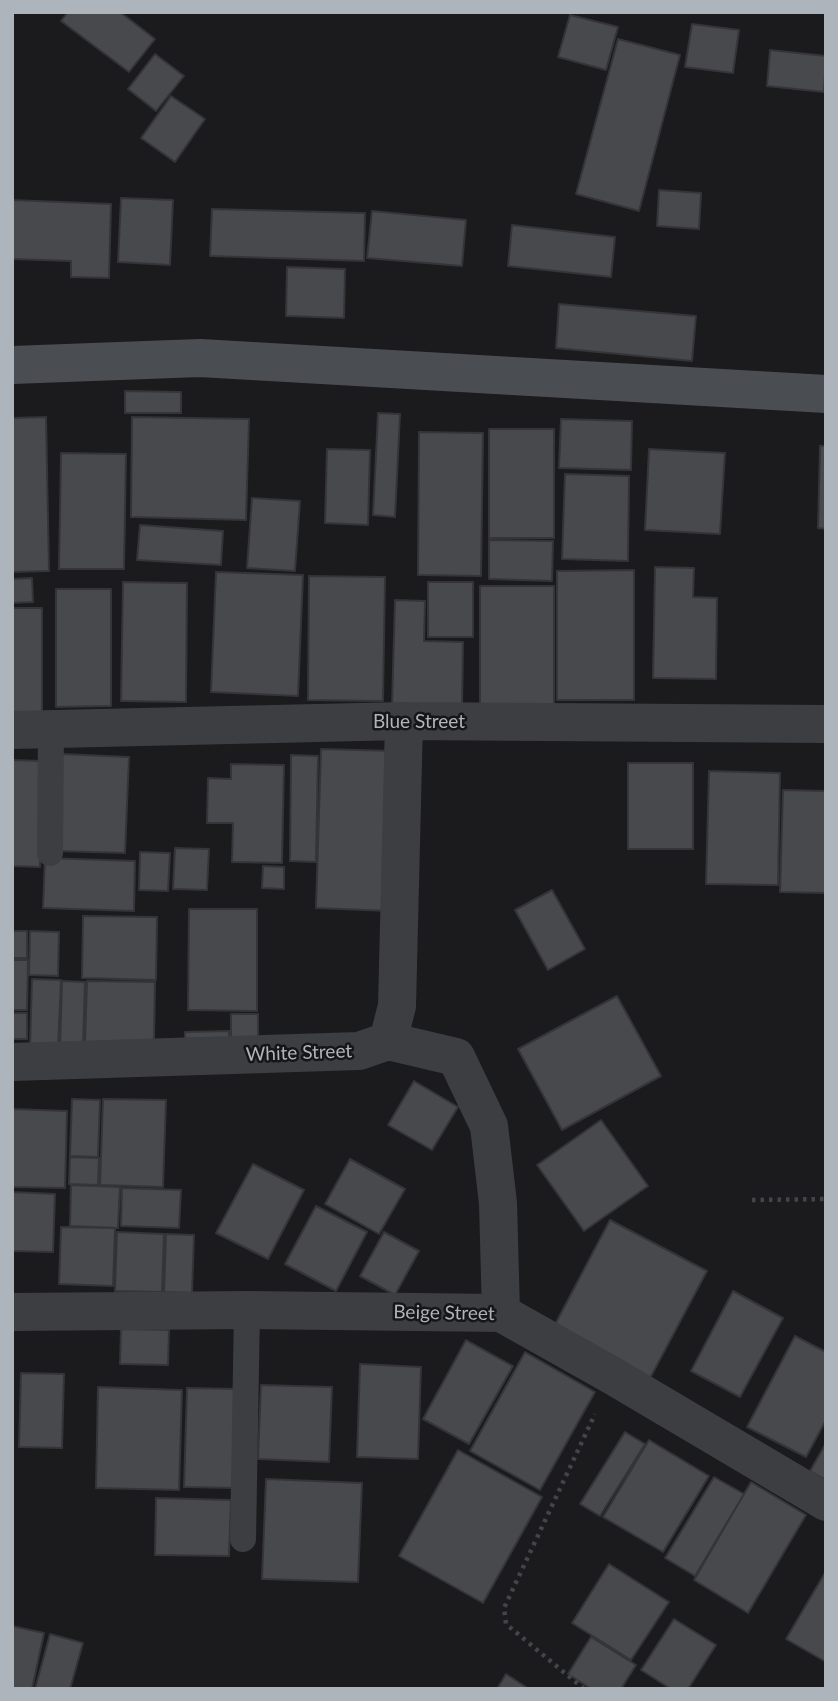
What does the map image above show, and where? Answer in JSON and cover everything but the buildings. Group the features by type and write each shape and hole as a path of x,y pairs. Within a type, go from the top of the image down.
{"street":[{"path":"12,365 200,358 826,394"},
{"path":"404,721 397,1006 388,1041 456,1057 489,1126 498,1203 501,1312"},
{"name":"Blue Street","path":"12,730 404,721 826,724"},
{"name":"White Street","path":"12,1062 359,1051 388,1041"},
{"name":"Beige Street","path":"12,1312 501,1312 826,1502"}],"lane":[{"path":"50,853 51,729"},
{"path":"243,1539 247,1310"}],"path":[{"path":"752,1200 826,1199"},
{"path":"584,1689 506,1624 504,1608 613,1376"}]}
